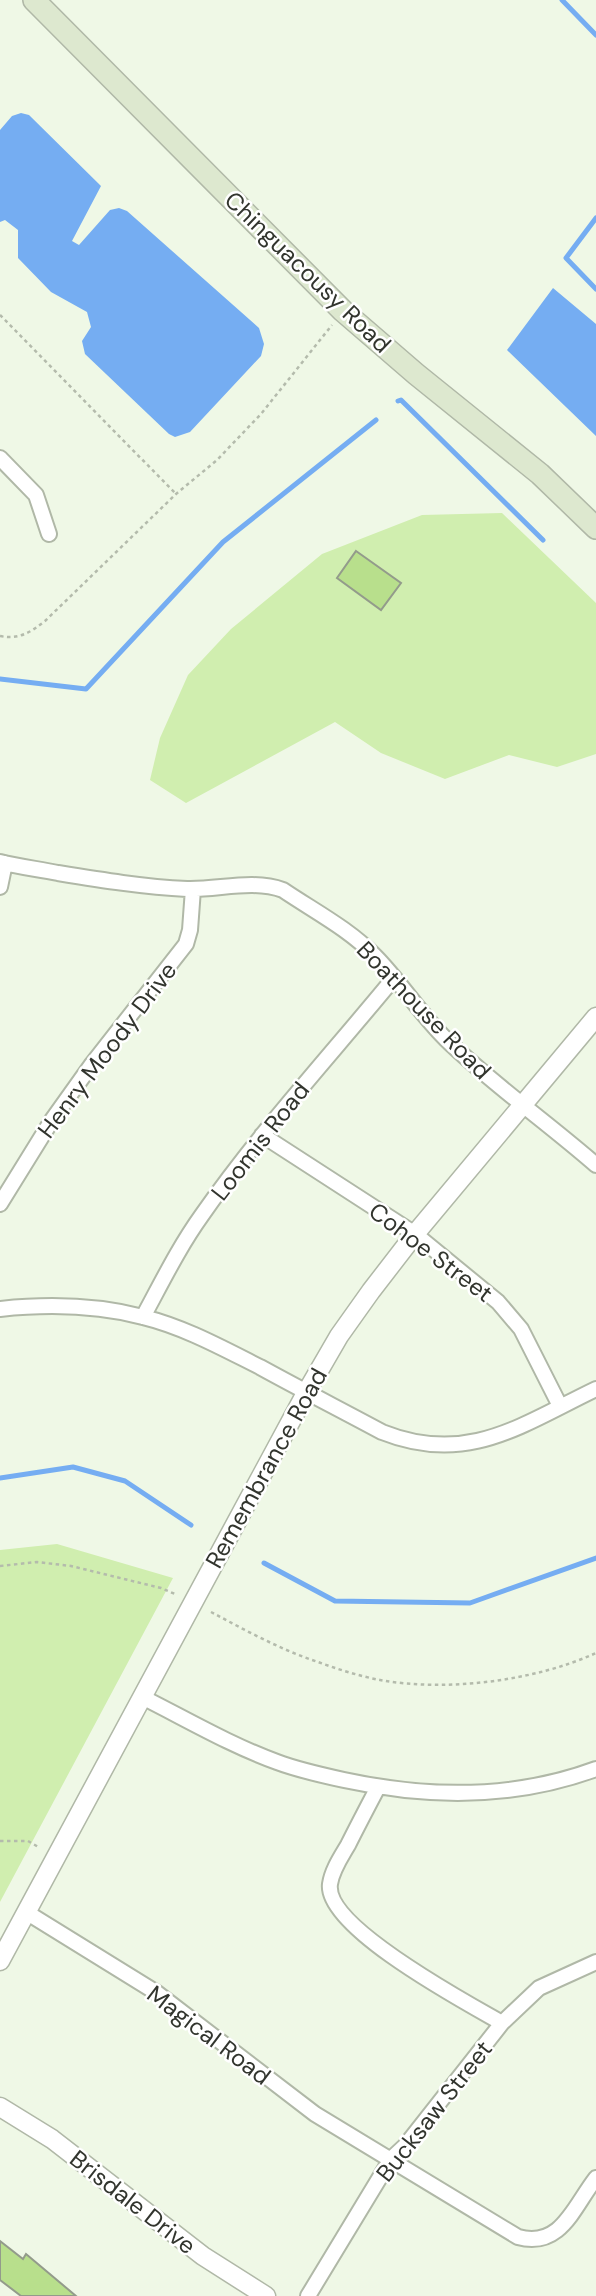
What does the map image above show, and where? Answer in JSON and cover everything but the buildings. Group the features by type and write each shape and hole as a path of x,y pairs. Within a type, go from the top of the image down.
{"main road":[{"name":"Chinguacousy Road","path":"34,0 343,311 540,474 596,528"}],"street":[{"path":"0,458 36,495 49,534"},
{"path":"0,887 2,863"},
{"name":"Boathouse Road","path":"2,863 98,880 193,889 252,885 283,890 359,941 377,957 449,1043 596,1166"},
{"name":"Henry Moody Drive","path":"0,1204 52,1120 92,1064 186,944 190,930 193,889"},
{"name":"Loomis Road","path":"143,1317 200,1217 262,1135 394,978"},
{"name":"Remembrance Road","path":"0,1961 306,1392 339,1336 415,1234 596,1017"},
{"name":"Cohoe Street","path":"262,1135 415,1234 498,1302 521,1329 559,1406"},
{"path":"0,1310 58,1306 90,1308 143,1317 210,1342 382,1432 401,1440 448,1447 488,1439 596,1388"},
{"path":"142,1698 277,1763 378,1787 427,1793 476,1793 531,1787 596,1769"},
{"path":"378,1787 335,1869 330,1886 331,1897 349,1921 385,1951 428,1980 502,2023"},
{"name":"Magical Road","path":"26,1912 157,1993 315,2114 518,2237 529,2240 552,2235 561,2228 596,2178"},
{"name":"Bucksaw Street","path":"308,2296 391,2159 405,2146 502,2023 540,1988 596,1962"},
{"name":"Brisdale Drive","path":"0,2107 52,2139 203,2256 266,2296"}],"path":[{"path":"0,636 18,637 30,633 46,621 176,494 217,460 261,414 343,311"},
{"path":"0,315 176,494"},
{"path":"0,1566 37,1562 71,1566 161,1588 175,1594"},
{"path":"211,1612 316,1662 380,1680 431,1685 485,1681 533,1674 580,1661 596,1653"},
{"path":"0,1841 27,1841 56,1856"}],"green space":[{"path":"502,513 596,603 596,754 557,767 509,755 445,779 381,753 335,722 186,803 150,780 160,738 188,675 231,629 322,554 422,515"},
{"path":"57,1544 173,1578 0,1902 0,1550"}],"water":[{"path":"21,113 29,115 101,186 72,241 79,245 110,210 119,208 127,211 259,328 264,344 261,356 190,432 175,437 169,434 85,354 82,341 91,327 87,312 51,292 18,258 18,230 5,220 0,222 0,130 12,116"},
{"path":"553,288 596,324 596,436 507,350"}],"waterway":[{"path":"562,0 596,35"},
{"path":"596,218 566,258 596,289"},
{"path":"398,401 401,400 543,540"},
{"path":"0,679 86,689 223,542 376,420"},
{"path":"0,1478 73,1467 125,1481 191,1525"},
{"path":"264,1563 335,1601 470,1603 596,1558"}]}
